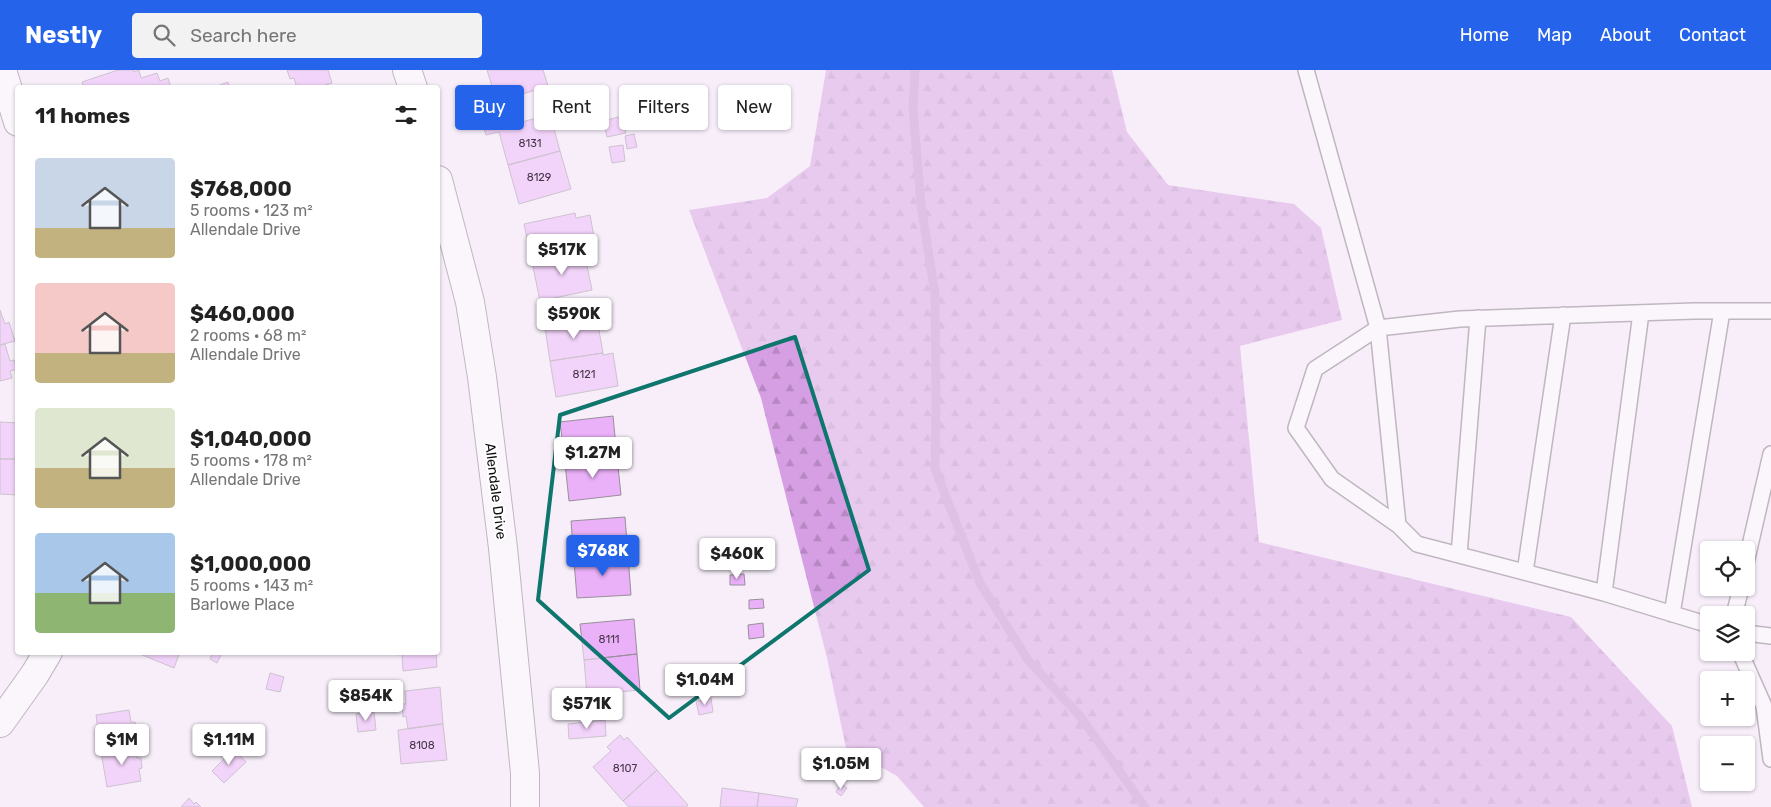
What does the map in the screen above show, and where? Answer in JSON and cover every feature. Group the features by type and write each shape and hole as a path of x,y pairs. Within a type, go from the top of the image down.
{"street":[{"path":"2,70 15,112"},
{"path":"408,70 411,85"},
{"name":"Allendale Drive","path":"440,188 470,302 482,377 503,548 525,773 525,807"},
{"path":"0,723 36,674 46,655"}],"lane":[{"path":"1306,70 1378,328 1398,525"},
{"path":"1672,614 1722,311"},
{"path":"1700,622 1525,572 1417,544 1398,525 1332,479 1296,428 1315,369 1378,328 1478,318 1771,311"},
{"path":"1604,594 1641,313"},
{"path":"1525,572 1563,315"},
{"path":"1459,555 1478,318"},
{"path":"1751,541 1771,454"},
{"path":"1755,634 1771,636"},
{"path":"1744,661 1764,706 1771,759"}],"highlighted area":[{"path":"795,337 869,570 669,718 538,600 560,415"}],"green space":[{"path":"826,70 1112,70 1127,132 1168,185 1294,204 1321,228 1342,320 1240,346 1259,542 1571,617 1672,726 1692,807 924,807 897,776 846,748 827,658 761,398 689,210 767,198 810,166"}],"building":[{"path":"118,70 134,70 134,72 139,70 141,78 157,73 160,81 168,78 170,85 83,85 82,82"},
{"path":"287,70 328,70 332,83 326,85 296,85 294,78 290,79"},
{"path":"487,70 543,70 548,85 534,85 534,90 524,94 524,85 492,85"},
{"path":"619,117 619,130 625,130 626,133 607,137 605,130 609,130 609,119"},
{"path":"534,119 534,130 554,130 560,151 508,165 499,132 486,135 484,130 524,130 524,122"},
{"path":"634,134 637,147 627,149 625,136"},
{"path":"623,145 625,161 612,163 609,147"},
{"path":"560,151 571,189 519,204 508,165"},
{"path":"575,213 576,218 590,215 595,242 582,245 584,251 532,262 524,224"},
{"path":"584,251 592,290 540,301 532,262"},
{"path":"0,310 5,324 9,322 15,341 0,345"},
{"path":"597,319 603,353 550,361 545,328"},
{"path":"5,344 10,361 14,360 15,370 10,371 12,378 0,381 0,345"},
{"path":"603,353 603,355 613,353 618,386 556,397 550,361"},
{"path":"613,416 617,457 565,463 560,422"},
{"path":"0,422 15,423 15,459 0,459"},
{"path":"617,457 621,495 569,501 565,463"},
{"path":"0,459 15,459 15,495 0,494"},
{"path":"625,517 628,556 574,561 571,521"},
{"path":"726,549 728,562 715,563 713,550"},
{"path":"742,550 760,550 760,560 742,560"},
{"path":"628,556 631,595 577,598 574,561"},
{"path":"744,574 745,585 730,585 730,575"},
{"path":"763,599 764,608 749,609 749,600"},
{"path":"634,619 637,654 584,660 580,624"},
{"path":"763,623 764,637 749,639 748,625"},
{"path":"637,654 640,690 587,695 584,660"},
{"path":"142,655 179,655 174,668"},
{"path":"212,655 221,655 217,663 210,659"},
{"path":"402,655 436,655 437,667 403,671"},
{"path":"270,673 284,677 280,692 266,689"},
{"path":"440,687 443,724 408,729 406,716 403,717 402,704 406,704 405,691"},
{"path":"711,698 713,712 699,715 696,701"},
{"path":"129,710 131,722 135,722 137,733 133,734 135,746 101,752 96,715"},
{"path":"374,712 376,730 358,732 356,714"},
{"path":"605,720 606,736 569,739 568,724"},
{"path":"443,724 447,760 401,764 398,730"},
{"path":"620,735 624,740 627,737 657,770 623,801 593,767 611,751 607,747"},
{"path":"135,746 137,758 141,758 142,768 139,769 141,781 107,787 101,752"},
{"path":"234,749 246,762 224,783 212,771"},
{"path":"657,770 688,805 686,807 629,807 623,801"},
{"path":"841,784 847,788 841,796 836,792"},
{"path":"722,788 759,793 757,807 720,807"},
{"path":"759,793 798,799 796,807 757,807"},
{"path":"189,798 194,804 196,802 201,807 181,807"}],"waterway":[{"path":"915,70 913,109 921,205 935,294 935,469 980,583 1028,660 1080,716 1145,807"}]}
